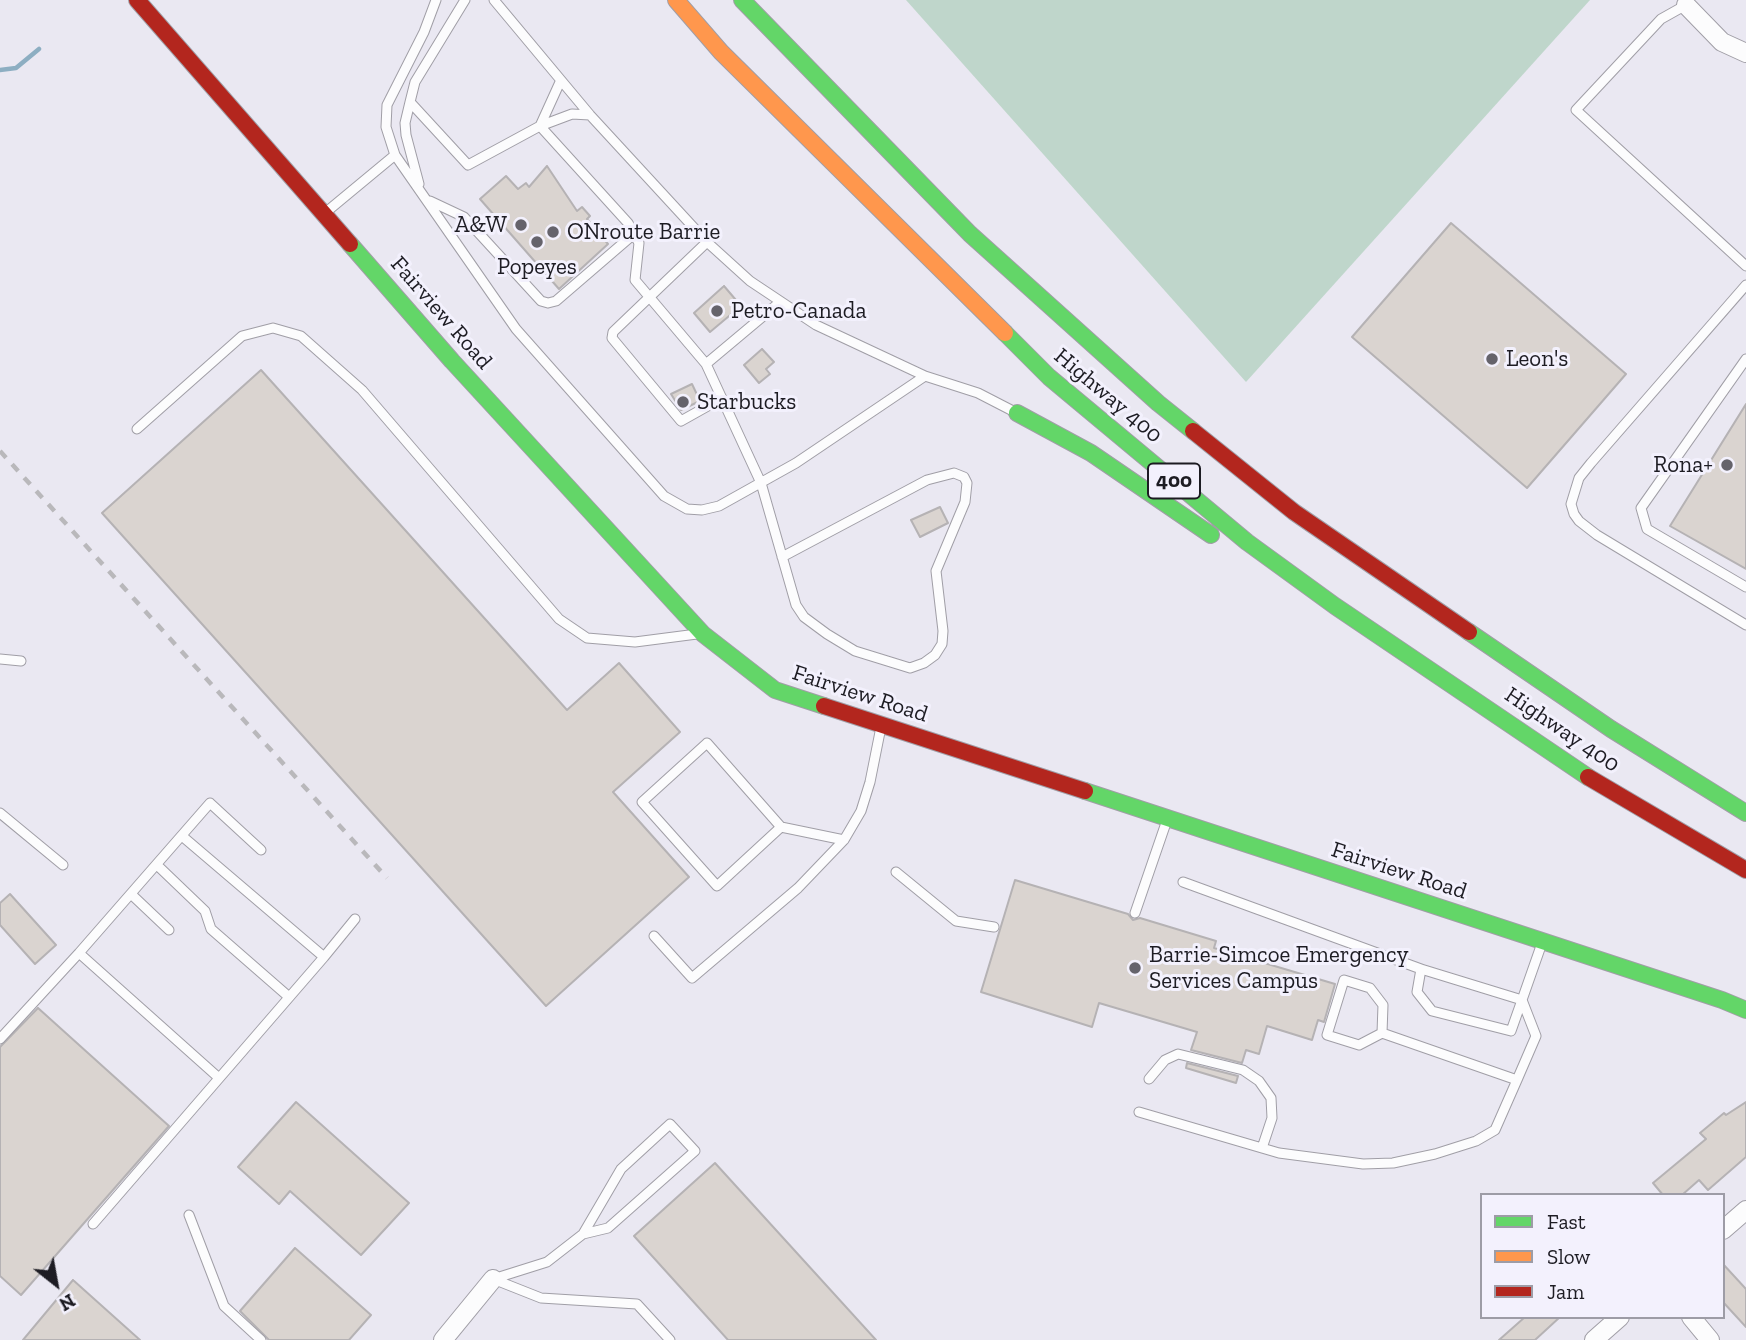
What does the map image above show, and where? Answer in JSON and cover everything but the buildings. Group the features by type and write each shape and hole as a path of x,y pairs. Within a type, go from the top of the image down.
{"main road":[{"name":"Fairview Road","path":"137,0 452,361 703,634 775,690 1723,1000 1746,1010"},
{"name":"Highway 400","path":"676,0 721,52 1049,377 1247,542 1335,606 1593,780 1746,870"},
{"name":"Highway 400","path":"742,0 970,234 1169,412 1294,512 1611,729 1746,813"},
{"path":"1017,413 1091,453 1261,569 1335,606"}],"street":[{"path":"1686,5 1722,42 1746,53"},
{"path":"1725,1228 1746,1210"},
{"path":"443,1340 493,1279"},
{"path":"1594,1340 1618,1319"},
{"path":"1693,1319 1710,1340"}],"lane":[{"path":"436,0 424,32 387,105 386,127 395,155 516,329 664,496 687,509 702,510 719,506 796,463 925,376"},
{"path":"421,191 405,123 415,82 465,0"},
{"path":"494,0 590,115 707,242 750,281 816,325 925,376 978,393 1017,413"},
{"path":"1686,5 1661,19 1576,110 1746,266"},
{"path":"540,126 560,82"},
{"path":"410,102 468,165 540,126 572,114 590,115"},
{"path":"540,126 635,233 639,243 635,280 706,364 761,483 782,558 794,599 804,617 855,651 910,668 935,655 942,644 942,616 936,571 965,502 967,484 964,477 954,472 928,480 782,558"},
{"path":"324,214 395,155"},
{"path":"428,200 464,217 541,301 548,303 556,301 635,233"},
{"path":"707,242 612,332 614,343 681,421 722,398"},
{"path":"1746,285 1579,478 1571,505 1579,521 1597,535 1746,625"},
{"path":"706,364 780,302"},
{"path":"137,429 242,336 273,328 301,336 362,390 559,619 587,638 635,642 703,634"},
{"path":"1746,359 1641,508 1647,529 1746,587"},
{"path":"0,659 21,661"},
{"path":"654,936 692,978 799,888 844,840 861,811 870,782 881,725"},
{"path":"781,827 718,886 642,802 707,743 781,827 844,840"},
{"path":"0,1039 210,803 261,850"},
{"path":"0,813 63,866"},
{"path":"1135,913 1167,818"},
{"path":"182,836 324,957"},
{"path":"156,865 205,911 211,929 289,997"},
{"path":"896,872 956,921 994,927"},
{"path":"1183,882 1421,969 1522,1000"},
{"path":"131,894 169,930"},
{"path":"93,1224 355,919"},
{"path":"1421,969 1417,992 1432,1010 1511,1031 1543,941"},
{"path":"79,953 219,1078"},
{"path":"1382,1033 1383,1005 1370,988 1344,980 1327,1035 1359,1045 1382,1033 1517,1080"},
{"path":"1139,1112 1279,1153 1363,1164 1393,1163 1435,1154 1476,1141 1495,1130 1536,1036 1522,1000"},
{"path":"1150,1079 1165,1060 1178,1054 1243,1070 1259,1081 1271,1097 1272,1118 1262,1148"},
{"path":"493,1279 547,1262 583,1234 621,1169 670,1124 695,1151 608,1228 583,1234"},
{"path":"189,1215 224,1306 261,1340"},
{"path":"493,1279 541,1298 637,1304 670,1340"}],"green space":[{"path":"906,0 1590,0 1246,382"}],"waterway":[{"path":"0,70 16,68 39,49"}],"railway":[{"path":"0,451 387,878"}],"traffic: fast":[{"path":"742,0 970,234 1158,403 1193,431"},
{"path":"350,244 452,361 703,634 775,690 824,706"},
{"path":"1005,333 1049,377 1247,542 1335,606 1588,777"},
{"path":"1017,413 1091,453 1211,535"},
{"path":"1469,632 1611,729 1746,813"},
{"path":"1085,791 1746,1010"}],"traffic: slow":[{"path":"676,0 721,52 1005,333"}],"traffic: jam":[{"path":"137,0 350,244"},
{"path":"1193,431 1294,512 1469,632"},
{"path":"824,706 1085,791"},
{"path":"1588,777 1746,870"}],"place":[{"name":"A&W","path":"521,225"},
{"name":"ONroute Barrie","path":"553,232"},
{"name":"Popeyes","path":"537,242"},
{"name":"Petro-Canada","path":"717,311"},
{"name":"Leon's","path":"1492,359"},
{"name":"Starbucks","path":"683,402"},
{"name":"Rona+","path":"1727,465"},
{"name":"Barrie-Simcoe Emergency Services Campus","path":"1135,968"}]}
